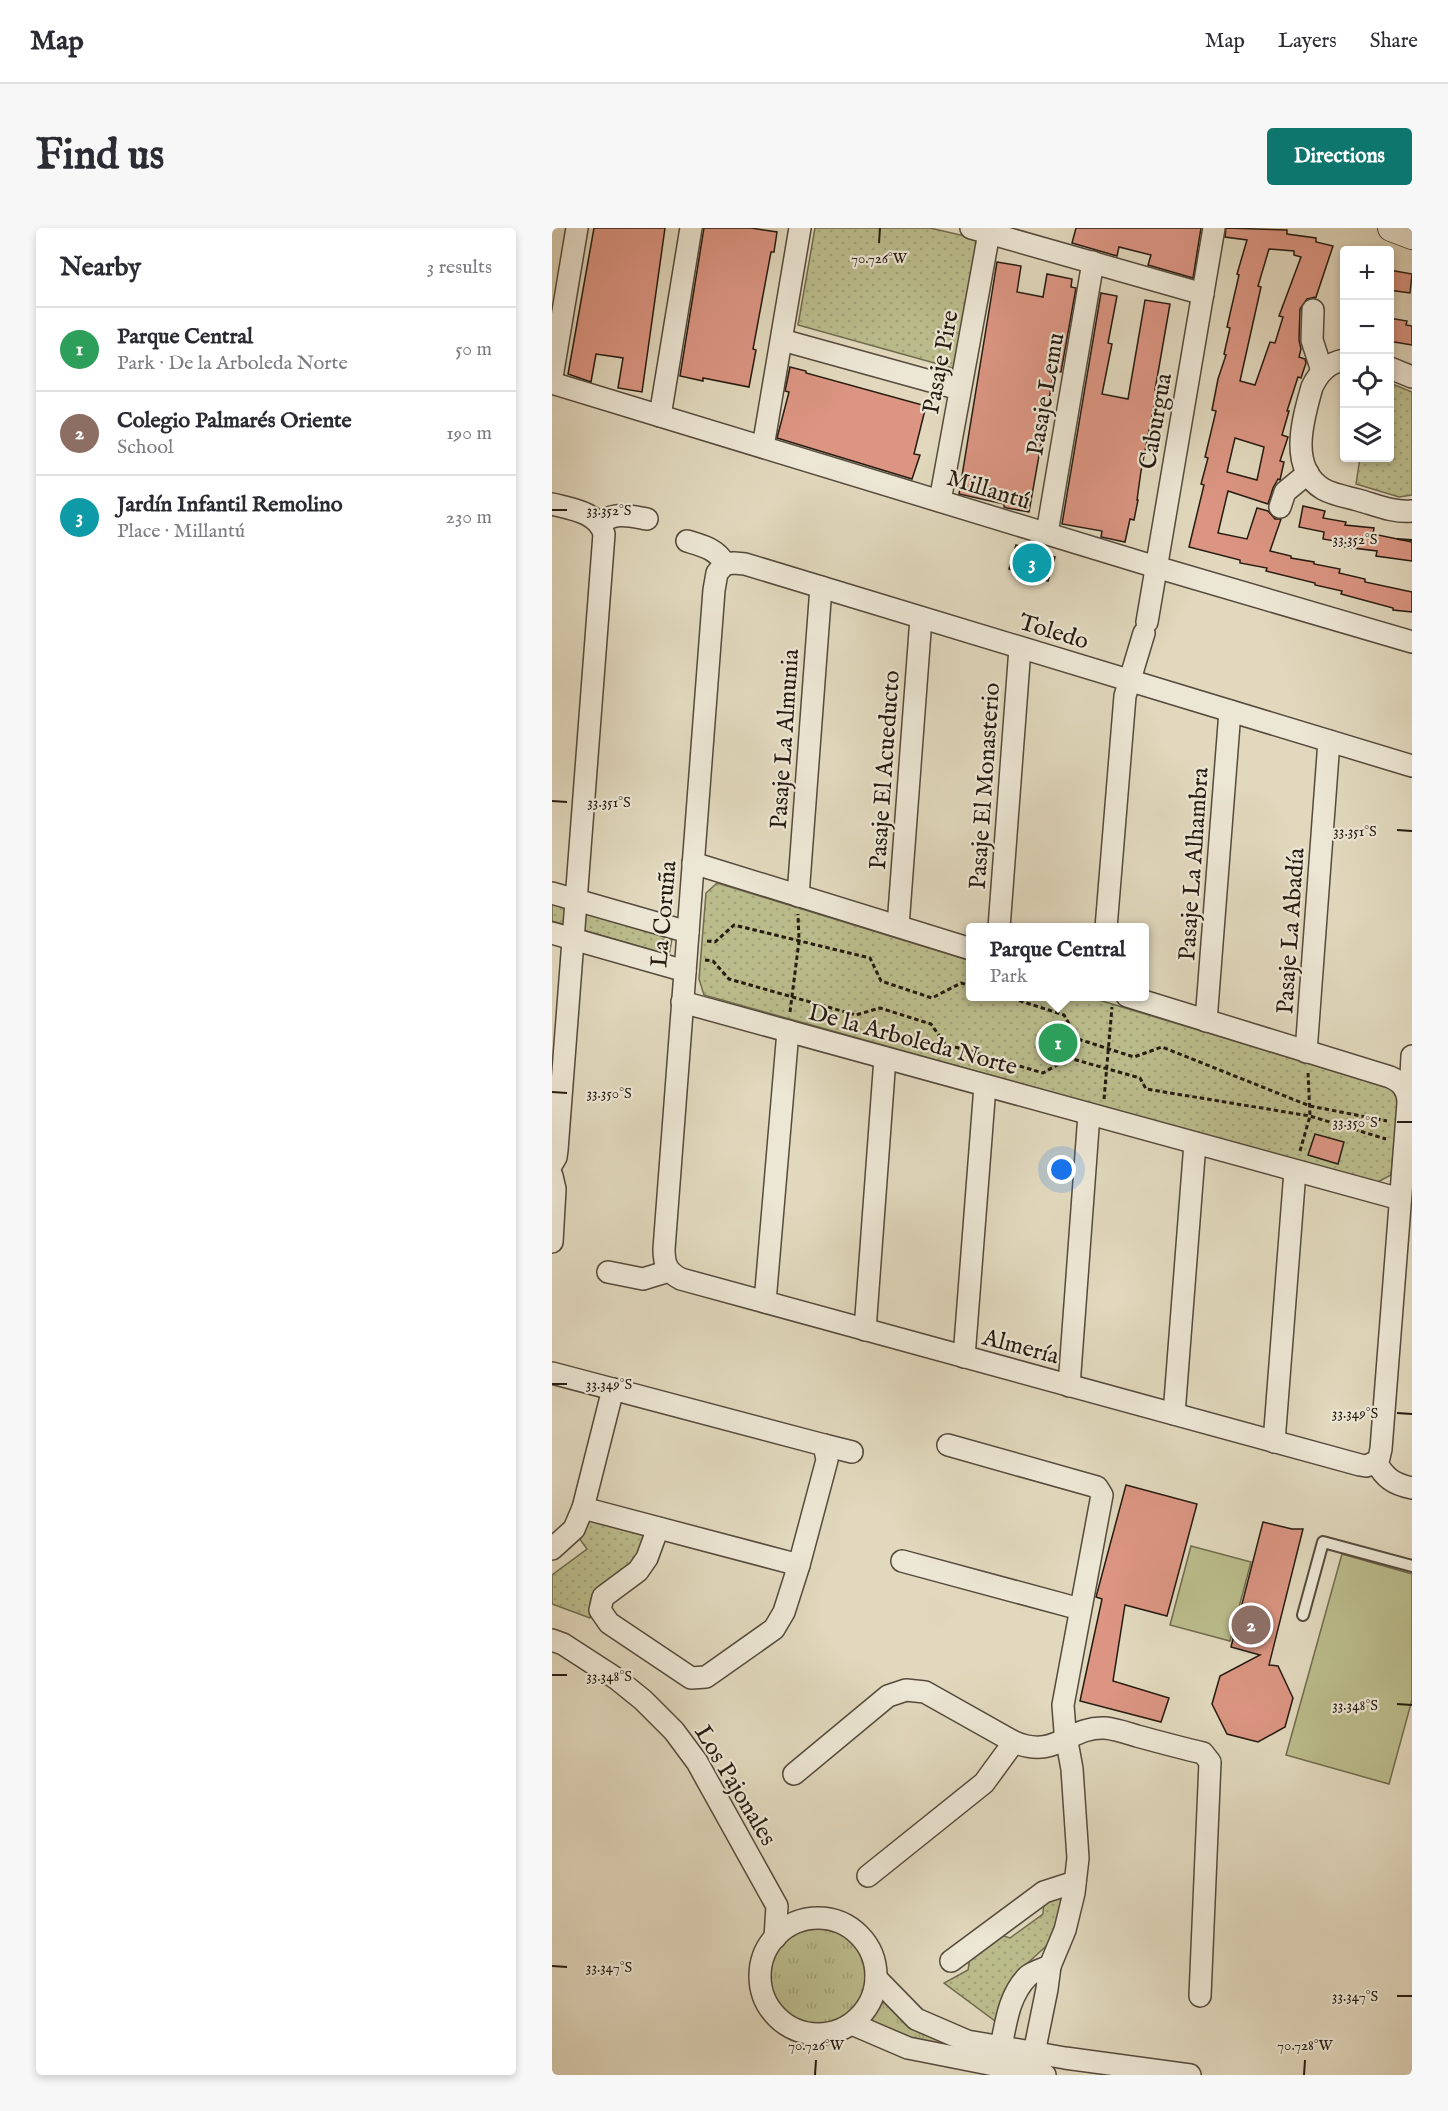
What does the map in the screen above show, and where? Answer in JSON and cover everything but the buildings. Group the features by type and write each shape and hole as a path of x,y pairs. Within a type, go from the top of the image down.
{"street":[{"path":"552,377 577,228"},
{"path":"660,416 691,228"},
{"path":"763,447 800,228"},
{"name":"Caburgua","path":"1106,923 1124,705 1145,628 1214,228"},
{"path":"1391,228 1412,236"},
{"path":"980,230 1203,294"},
{"name":"Pasaje Pire","path":"940,501 960,389 965,375 980,230"},
{"name":"Pasaje Lemu","path":"1047,533 1093,262"},
{"path":"1313,310 1311,340 1322,371"},
{"path":"782,340 960,389"},
{"path":"1340,361 1322,371 1312,387 1301,443 1302,459 1308,473 1315,482 1334,493 1391,510 1412,511"},
{"path":"1394,370 1412,377"},
{"name":"Millantú","path":"552,383 1156,567 1412,642"},
{"path":"1280,507 1285,492 1308,473"},
{"path":"552,504 591,516 600,524 604,534 557,1150 552,1164"},
{"path":"600,524 605,519 617,515 647,519"},
{"path":"687,541 713,550 725,564"},
{"name":"Toledo","path":"725,564 745,564 1412,766"},
{"name":"La Coruña","path":"669,1270 664,1258 664,1249 715,581 717,573 725,564"},
{"name":"Pasaje La Almunia","path":"798,896 821,587"},
{"name":"Pasaje El Acueducto","path":"898,926 921,618"},
{"name":"Pasaje El Monasterio","path":"999,923 1020,648"},
{"name":"Pasaje La Alhambra","path":"1206,1021 1230,711"},
{"name":"Pasaje La Abadía","path":"1306,1052 1329,741"},
{"path":"693,863 966,947"},
{"path":"552,893 576,900 686,950"},
{"path":"552,933 573,939 686,950"},
{"path":"1143,1001 1390,1077 1401,1083 1404,1088 1408,1098 1406,1157 1381,1449 1376,1462 1387,1479 1412,1488"},
{"name":"De la Arboleda Norte","path":"682,1002 1373,1192 1406,1157"},
{"path":"765,1302 788,1031"},
{"path":"1404,1088 1410,1076 1412,1056"},
{"path":"865,1330 885,1058"},
{"path":"964,1357 985,1086"},
{"path":"1069,1386 1096,1116"},
{"path":"1174,1414 1195,1143"},
{"path":"1274,1442 1295,1171"},
{"path":"552,1176 555,1189 552,1242"},
{"path":"608,1272 643,1279 669,1270"},
{"name":"Almería","path":"669,1270 681,1279 1274,1442 1359,1465 1366,1466 1376,1462"},
{"path":"552,1373 852,1452"},
{"path":"552,1548 574,1528 583,1508 613,1389"},
{"path":"658,1528 647,1558 638,1571 603,1597 600,1610 609,1623 691,1678 706,1677 774,1629 784,1612 827,1460 824,1445"},
{"path":"948,1445 1097,1486 1102,1495 1063,1705 1066,1741 1072,1769 1078,1858 1065,1930 1050,1966 1034,2053"},
{"path":"583,1508 799,1565"},
{"path":"902,1561 1080,1609"},
{"name":"Los Pajonales","path":"552,1640 563,1644 617,1679 643,1700 674,1731 713,1788 777,1906"},
{"path":"794,1774 888,1696 906,1690 925,1692 1027,1748 1039,1748 1066,1741 1088,1729 1107,1728 1203,1753 1210,1762 1200,1996"},
{"path":"868,1876 984,1784 1014,1742"},
{"path":"951,1961 1044,1892 1075,1882"},
{"path":"775,1938 777,1906 806,1919"},
{"path":"826,1918 844,1924 860,1935 872,1951 877,1970 876,1989 868,2007 852,2024 839,2031 820,2035 801,2032 784,2024 771,2010 762,1993 760,1974 764,1955 775,1938 788,1926 806,1919 826,1918"},
{"path":"1001,2047 1009,2007 1014,1996 1029,1975 1050,1966"},
{"path":"876,1978 916,2019 967,2041 1190,2075"},
{"path":"852,2024 908,2049 1045,2075"}],"lane":[{"path":"1303,1616 1323,1542 1412,1566"}],"path":[{"path":"788,1031 799,941 798,896"},
{"path":"686,950 715,942 734,925 870,958 881,981 932,998 961,983 966,984"},
{"path":"686,950 713,961 729,979 856,1015 880,1008 931,1024 945,1044 1043,1073 1069,1058 1140,1078 1146,1089 1310,1116 1406,1157"},
{"path":"1021,1001 1064,1015 1078,1039 1134,1057 1162,1047 1310,1106 1406,1157"},
{"path":"1096,1116 1107,1069 1113,1001"},
{"path":"1295,1171 1310,1116 1306,1052"}],"green space":[{"path":"815,228 930,228 978,239 956,369 798,325"},
{"path":"1394,385 1412,392 1412,495 1399,497 1356,484 1359,462 1394,462"},
{"path":"717,883 966,959 966,1001 1102,1001 1399,1091 1391,1175 1376,1183 704,995 699,979 706,893"},
{"path":"552,903 672,939 669,955 552,921"},
{"path":"592,1517 640,1529 649,1538 639,1561 601,1587 590,1618 552,1604 552,1575 587,1549 579,1538"},
{"path":"1191,1546 1251,1562 1230,1641 1170,1625"},
{"path":"1342,1554 1412,1574 1412,1700 1389,1784 1286,1755"},
{"path":"1067,1895 1055,1938 1019,1971 999,2021 995,2021 944,1983 968,1970 970,1957 1001,1935 1010,1938 1043,1914 1044,1899"},
{"path":"818,1929 836,1932 852,1943 863,1959 866,1977 863,1995 852,2011 836,2022 818,2025 800,2022 784,2011 773,1995 770,1977 773,1959 784,1943 800,1932"},
{"path":"883,2000 907,2023 1134,2075 1055,2067 908,2037 868,2023"}],"place":[{"name":"Jardín Infantil Remolino","path":"1032,563"},
{"name":"Parque Central","path":"1058,1043"},
{"name":"Colegio Palmarés Oriente","path":"1251,1625"}]}
